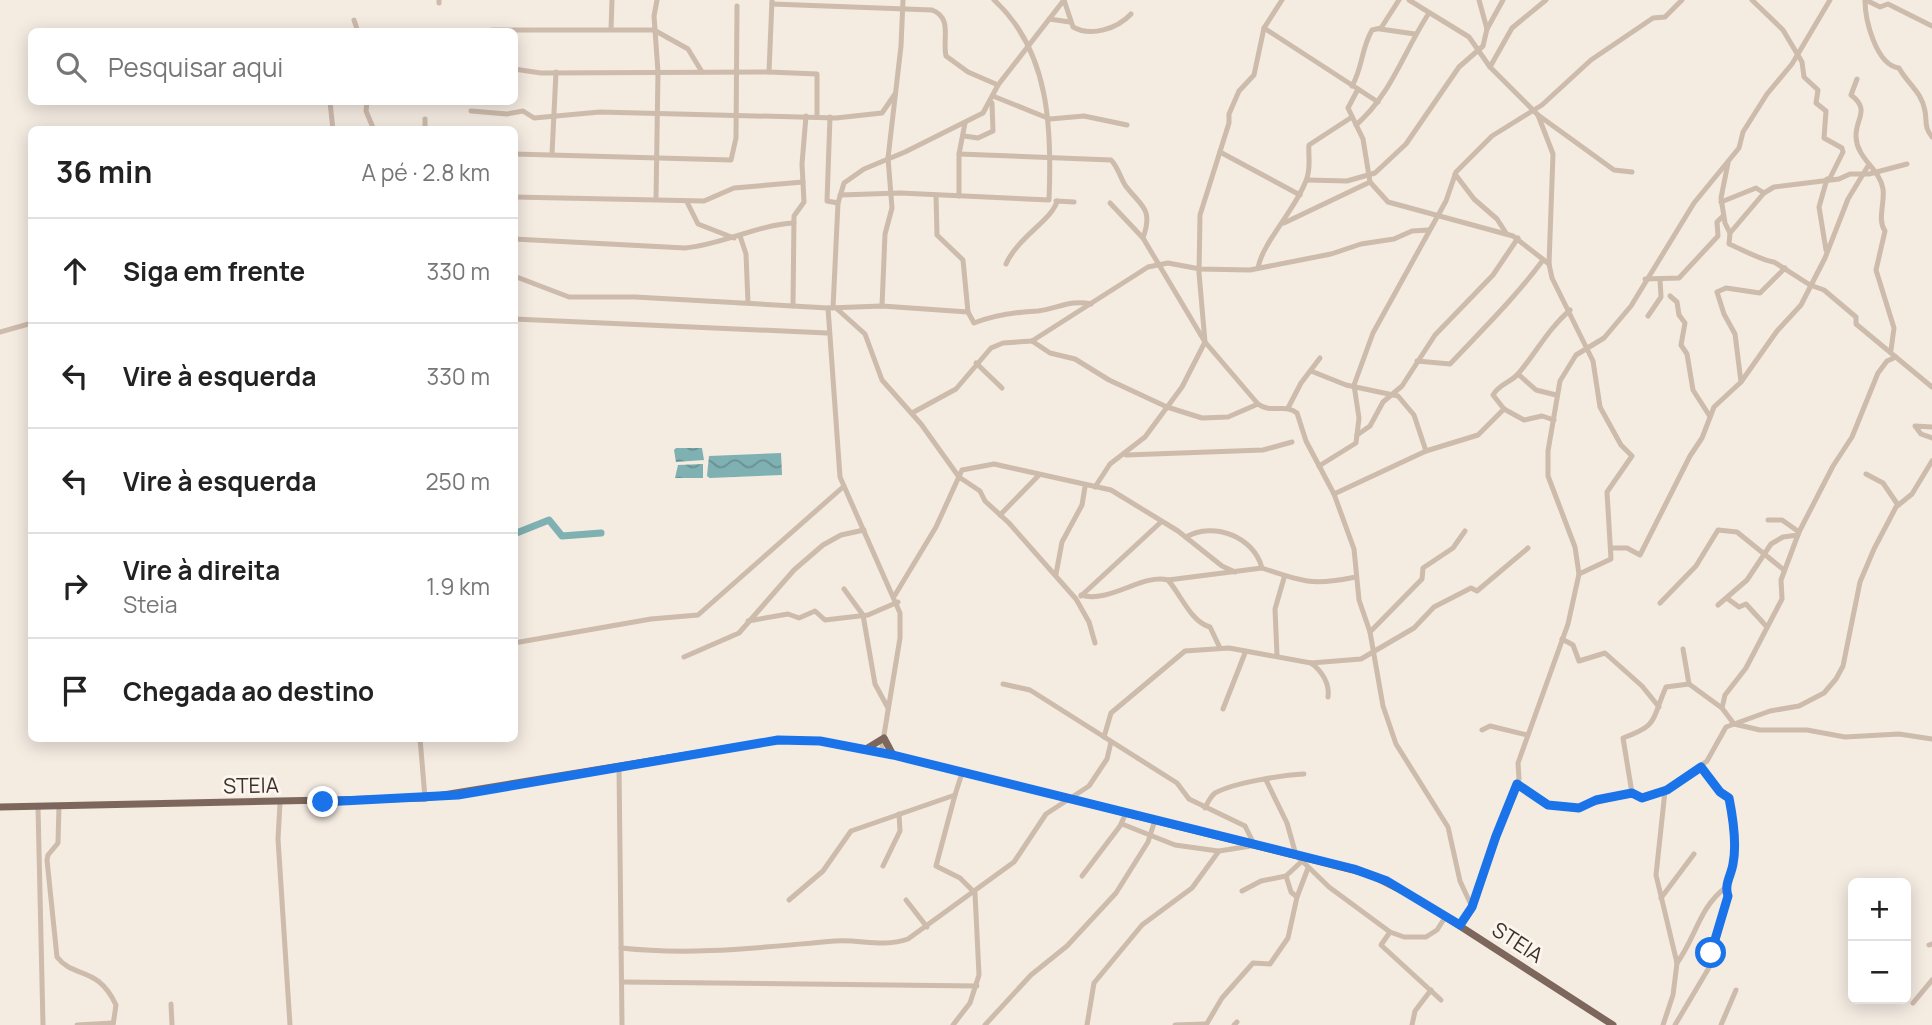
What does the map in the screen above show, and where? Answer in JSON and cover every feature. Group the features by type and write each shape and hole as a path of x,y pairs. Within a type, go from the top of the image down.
{"main road":[{"path":"866,749 884,738 893,755"},
{"name":"STEIA","path":"0,807 425,798 778,740 820,741 893,755 1354,869 1387,881 1446,916 1613,1025"}],"street":[{"path":"611,29 612,0"},
{"path":"656,199 658,72 654,30 657,0"},
{"path":"882,306 881,275 885,234 892,208 888,158 903,0"},
{"path":"994,0 1014,20 1046,96 1050,119 1049,200"},
{"path":"881,753 900,638 898,602 843,487 827,333 832,308 840,195 850,177 983,113 999,85 1064,0"},
{"path":"1064,0 1070,22"},
{"path":"1094,487 1110,464 1145,437 1185,380 1205,342 1200,269 1200,215 1229,114 1239,91 1254,75 1264,27 1282,0"},
{"path":"1380,29 1399,0"},
{"path":"1409,0 1456,28 1479,50 1490,67 1536,112 1614,170 1632,172"},
{"path":"1479,0 1487,29"},
{"path":"1284,223 1369,178 1411,139 1459,67 1479,50 1503,0"},
{"path":"1490,67 1512,28 1546,0"},
{"path":"1319,466 1355,445 1357,435 1354,385 1378,323 1437,217 1455,174 1492,136 1536,112 1591,60 1653,18 1665,16 1682,0"},
{"path":"1752,0 1783,30 1795,55 1802,62 1804,77 1818,90 1816,103 1825,110 1824,138 1843,150 1828,179 1819,208 1826,250"},
{"path":"1460,925 1472,907 1517,784 1518,763 1562,639 1579,574 1575,547 1548,477 1548,451 1561,378 1576,355 1605,337 1631,306 1645,279 1678,233 1694,203 1739,148 1743,132 1767,94 1792,64 1830,0"},
{"path":"1931,23 1890,5 1880,7 1865,0 1865,15 1880,57 1892,67 1899,68 1917,90 1925,110 1926,128 1932,136"},
{"path":"769,72 772,2 856,3 939,12 945,23 946,56 968,72 999,85"},
{"path":"518,155 731,160 736,138 737,6"},
{"path":"1356,125 1378,102 1429,13"},
{"path":"1049,19 1070,22 1078,29 1096,32 1120,23 1131,14"},
{"path":"354,20 357,28"},
{"path":"1264,27 1378,102"},
{"path":"1352,86 1362,68 1364,44 1373,29 1415,34"},
{"path":"518,30 654,30 688,49 702,72"},
{"path":"518,69 818,75 817,116"},
{"path":"552,155 556,72"},
{"path":"1857,79 1851,94 1858,100 1862,111 1856,138 1868,166 1883,190 1881,226 1885,230 1876,270 1894,328 1891,350"},
{"path":"1359,89 1348,105 1363,139 1369,178 1391,204 1420,208 1437,217 1518,238 1546,262 1587,347 1595,369 1598,404 1621,445 1632,456 1607,492 1612,548 1609,561 1579,574"},
{"path":"471,111 507,114 523,111 534,118 556,114 612,113 657,116 830,117 879,114 895,94"},
{"path":"992,99 1050,119 1084,116 1127,125"},
{"path":"964,136 978,138 993,131 992,99"},
{"path":"330,105 333,126"},
{"path":"367,105 366,111 372,126"},
{"path":"1417,362 1450,365 1469,341 1546,262 1553,154 1536,112"},
{"path":"793,306 794,223 796,212 804,202 806,116"},
{"path":"830,117 827,201 838,204"},
{"path":"1258,268 1260,256 1284,223 1307,180 1310,169 1309,145 1352,117"},
{"path":"425,119 425,126"},
{"path":"959,196 959,154 965,123"},
{"path":"1220,152 1300,195"},
{"path":"959,154 1111,160 1126,185 1145,207 1148,219 1143,237"},
{"path":"1728,163 1721,202 1730,233"},
{"path":"1907,164 1863,174 1774,187 1764,193 1730,233 1728,242 1829,293 1856,317 1856,324 1891,350 1932,387"},
{"path":"1612,548 1627,548 1640,555 1689,456 1702,438 1709,415 1741,382 1777,331 1801,305 1848,199 1868,166"},
{"path":"1455,174 1474,199 1497,219 1506,233"},
{"path":"1307,180 1347,181 1369,178"},
{"path":"518,197 705,201 734,188 803,181"},
{"path":"1721,202 1756,188 1764,193"},
{"path":"840,195 936,195 1074,202"},
{"path":"936,195 937,235 963,260 968,312 974,323 1008,312 1037,311 1067,304 1092,304"},
{"path":"1006,264 1015,246 1052,212 1057,201"},
{"path":"687,202 698,224 737,237 746,254 748,303"},
{"path":"1110,203 1143,237 1205,342 1258,404 1269,410 1288,408 1297,413 1306,442 1334,494 1354,549 1359,600 1370,632 1383,706 1396,744 1445,822 1460,881 1472,907"},
{"path":"1670,296 1675,279 1718,236 1717,222 1723,216"},
{"path":"518,239 616,242 655,249 709,246 770,226 794,223"},
{"path":"912,413 956,389 976,363 997,345 1031,341 1131,279 1139,271 1168,263 1200,269 1258,268 1394,239 1412,231 1429,230"},
{"path":"1357,435 1373,423 1383,402 1402,386 1435,335 1493,275 1518,238"},
{"path":"1741,382 1735,331 1724,314 1717,292 1727,288 1760,293 1784,268"},
{"path":"518,278 569,297 832,308 882,306 968,312"},
{"path":"1645,279 1675,279"},
{"path":"1648,316 1662,292 1660,280"},
{"path":"1662,292 1677,302 1679,315 1685,323 1681,345 1687,354 1693,390 1709,415"},
{"path":"832,308 865,334 882,380 912,413 959,477 979,490 985,501 1078,597 1095,643"},
{"path":"1554,420 1542,416 1524,420 1504,409 1493,395 1499,386 1518,374 1556,322 1570,310"},
{"path":"518,319 827,333"},
{"path":"0,332 28,324"},
{"path":"1031,341 1050,353 1078,360 1109,380 1167,407 1212,419 1241,414 1258,404"},
{"path":"1722,708 1725,695 1746,668 1782,599 1784,570 1798,534 1833,466 1852,437 1878,373 1887,361 1896,357"},
{"path":"1288,408 1320,358"},
{"path":"976,363 1002,388"},
{"path":"1311,371 1337,382 1393,394 1412,411 1426,451"},
{"path":"1518,374 1536,390 1556,395"},
{"path":"1334,494 1426,451 1480,433 1504,409"},
{"path":"1932,427 1914,426 1921,434 1932,438"},
{"path":"1126,454 1264,450 1292,442"},
{"path":"1517,784 1547,804 1576,808 1632,793 1642,798 1665,791 1701,767 1709,759 1724,729 1770,711 1799,706 1824,693 1836,679 1845,656 1860,582 1898,505 1912,494 1932,461"},
{"path":"895,595 936,527 959,477 965,469 989,464 1067,479 1085,487 1116,492 1186,537 1222,566 1235,572"},
{"path":"1866,474 1882,482 1898,505"},
{"path":"1000,515 1039,475"},
{"path":"518,642 651,619 698,615 843,487"},
{"path":"1056,574 1062,542 1082,505 1085,487"},
{"path":"1768,520 1782,520 1798,534"},
{"path":"1078,597 1161,523"},
{"path":"684,657 732,637 745,628 748,621 794,570 821,546 841,535 864,530"},
{"path":"1186,537 1204,530 1225,533 1253,548 1262,568"},
{"path":"1660,603 1696,566 1718,530 1737,532 1762,555 1784,570"},
{"path":"1370,632 1422,579 1423,568 1453,548 1465,531"},
{"path":"1718,605 1747,580 1762,555 1779,539 1798,534"},
{"path":"1104,737 1111,713 1185,651 1220,648 1277,655 1311,663 1357,660 1414,628 1434,607 1472,588 1476,591 1528,548"},
{"path":"1078,597 1123,591 1153,579 1168,580 1190,575 1262,568 1284,578 1325,584 1356,577"},
{"path":"1277,655 1275,609 1284,578"},
{"path":"1168,580 1183,596 1190,611 1203,625 1210,627 1220,648"},
{"path":"844,589 863,615 875,684 888,708"},
{"path":"1728,599 1739,607 1746,604 1767,627"},
{"path":"748,621 788,614 799,618 815,611 825,620 863,615 898,602"},
{"path":"1562,639 1573,645 1579,661 1605,653 1642,686 1659,707"},
{"path":"1683,649 1689,684"},
{"path":"1223,709 1245,653"},
{"path":"1311,663 1319,669 1328,686 1328,697"},
{"path":"1003,684 1030,690 1177,783 1189,799 1245,826 1256,845 1218,851 1181,846 1122,824"},
{"path":"1632,793 1623,738 1638,735 1646,729 1659,707 1666,687 1689,684 1722,708 1734,724 1760,730 1807,730 1852,737 1899,734 1932,739"},
{"path":"1482,730 1490,726 1527,734"},
{"path":"420,742 425,798"},
{"path":"621,948 704,953 839,941 891,945 908,939 1014,862 1046,814 1089,786 1107,760 1111,743"},
{"path":"619,767 622,1025"},
{"path":"1675,1025 1711,964 1711,953 1728,899 1726,888 1733,864 1733,814 1729,798 1720,792 1701,767"},
{"path":"953,1025 970,1003 977,986 979,966 973,891 956,876 936,866 961,773"},
{"path":"1205,808 1214,794 1254,780 1304,774"},
{"path":"1266,780 1287,823 1296,855 1301,862 1390,932 1422,938 1437,930 1446,916"},
{"path":"1663,1025 1673,995 1677,964 1656,870 1665,791"},
{"path":"789,901 823,871 851,831 955,795"},
{"path":"280,803 278,839 290,1025"},
{"path":"59,806 58,843 47,860 57,957 62,963 95,977 103,984 116,1005 117,1017 113,1024 77,1025"},
{"path":"38,807 43,1025"},
{"path":"1082,876 1122,824 1126,813"},
{"path":"883,866 900,831 899,814"},
{"path":"985,1025 1031,975 1067,946 1116,893 1150,835 1155,820"},
{"path":"1087,1025 1094,983 1142,925 1192,888 1218,851"},
{"path":"1661,898 1694,853"},
{"path":"1175,1025 1206,1024 1222,998 1253,963 1271,963 1288,938 1297,897 1310,858"},
{"path":"1242,891 1261,881 1286,876 1301,862"},
{"path":"1286,876 1290,891 1297,897"},
{"path":"1677,964 1689,947 1709,902 1726,888"},
{"path":"906,900 927,926"},
{"path":"1390,932 1381,945 1441,1000"},
{"path":"1913,1003 1932,980"},
{"path":"622,982 977,986"},
{"path":"1412,1025 1415,1012 1431,990"},
{"path":"1721,1025 1736,990"},
{"path":"172,1004 172,1025"}],"water":[{"path":"676,448 702,448 704,460 676,462"},
{"path":"781,453 782,475 707,476 709,456"},
{"path":"703,464 703,478 675,478 678,465"}],"waterway":[{"path":"518,532 549,520 562,536 601,533"}],"route":[{"path":"323,802 453,796 778,740 820,741 893,755 1354,869 1387,881 1460,925 1472,907 1517,784 1547,804 1579,808 1596,800 1632,793 1642,798 1665,791 1701,767 1721,794 1728,796 1733,814 1733,864 1726,888 1728,896 1711,953"}]}
